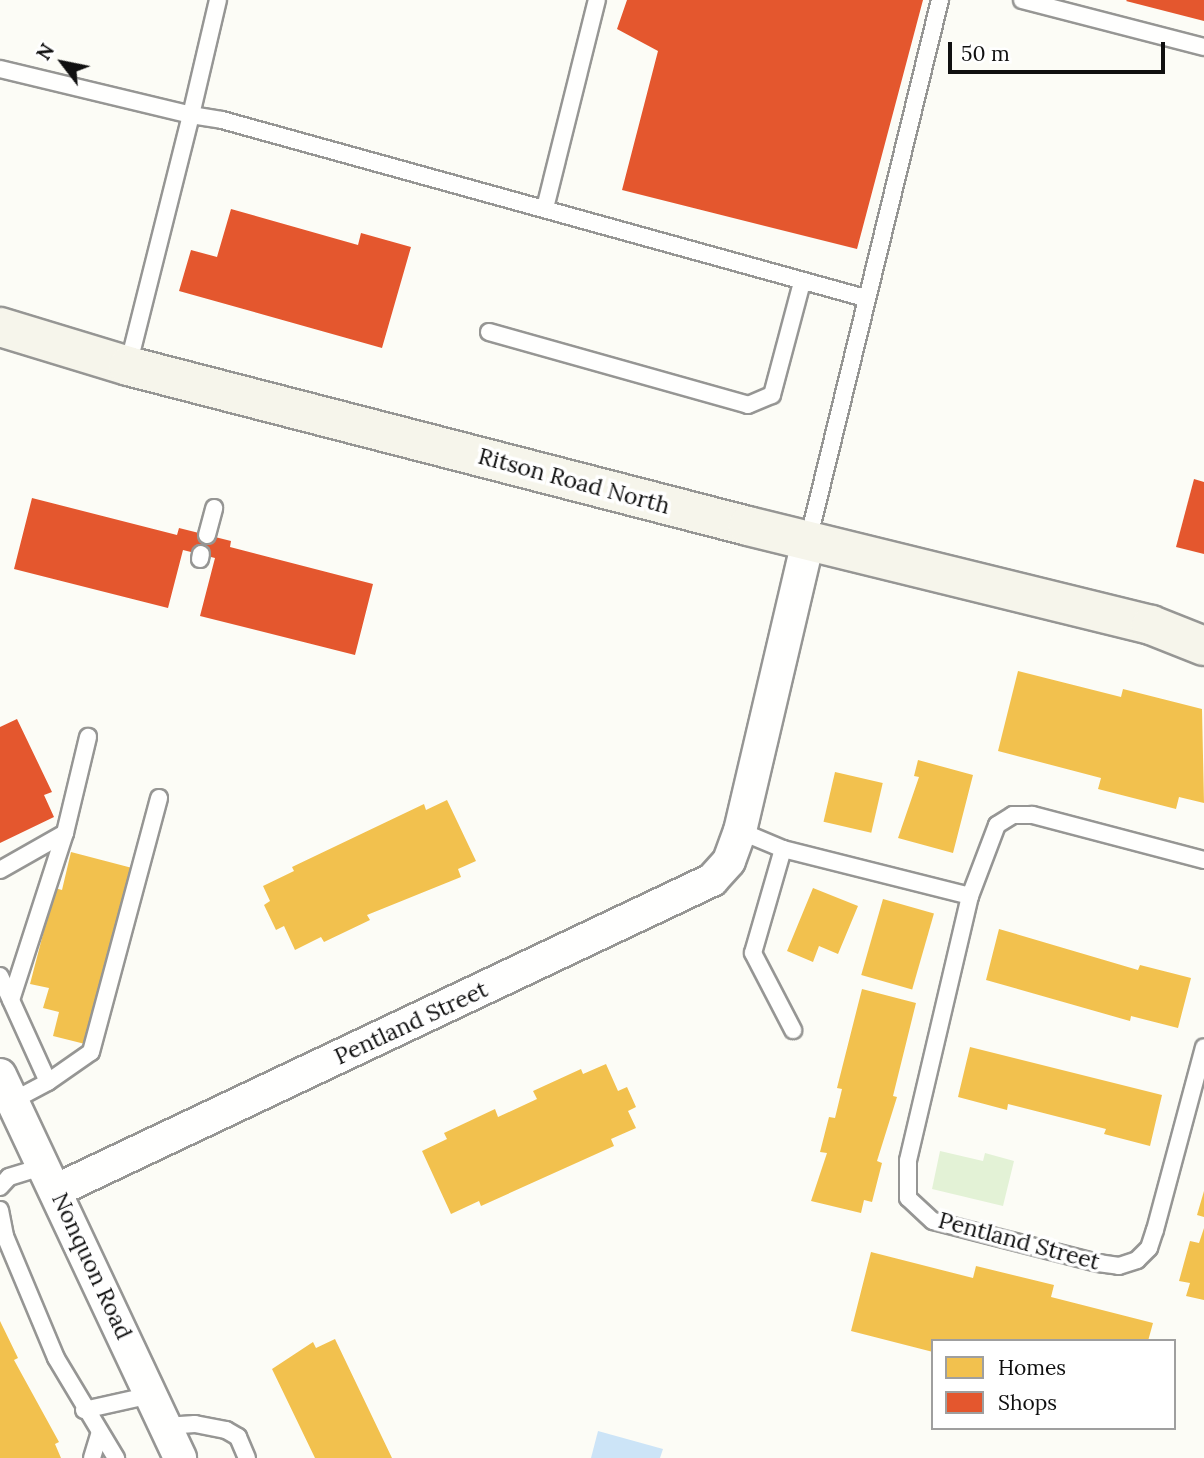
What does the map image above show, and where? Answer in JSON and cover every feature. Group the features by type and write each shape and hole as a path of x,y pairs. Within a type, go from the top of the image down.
{"main road":[{"name":"Ritson Road North","path":"0,327 128,366 808,541 1151,625 1204,646"},
{"name":"Ritson Road North","path":"1151,625 1204,629"}],"street":[{"name":"Pentland Street","path":"51,1178 712,880 729,861 740,831 808,541"},
{"name":"Nonquon Road","path":"7,1088 180,1458"}],"lane":[{"path":"128,366 218,0"},
{"path":"545,208 597,0"},
{"path":"808,541 865,298 940,0"},
{"path":"1022,0 1065,5 1204,47"},
{"path":"0,69 191,115 545,208 865,298"},
{"path":"489,332 748,405 772,396 802,282"},
{"path":"207,535 214,508"},
{"path":"11,1000 65,833 88,737"},
{"path":"7,1088 48,1082 91,1052 159,798"},
{"name":"Pentland Street","path":"1204,860 1032,815 1013,815 996,825 970,896 905,1183 908,1198 933,1221 1098,1263 1119,1266 1137,1260 1149,1248 1156,1230 1204,1047"},
{"path":"740,831 783,849 970,896"},
{"path":"0,870 65,833"},
{"path":"783,849 754,953 793,1030"},
{"path":"0,978 48,1082"},
{"path":"0,1187 9,1177 51,1178"},
{"path":"0,1210 25,1284 84,1410 116,1458"},
{"path":"84,1410 151,1395"},
{"path":"165,1426 195,1424 226,1430 238,1437 247,1458"},
{"path":"92,1458 100,1432"}],"green space":[{"path":"940,1151 983,1161 985,1153 1014,1161 1003,1206 932,1189"}],"water":[{"path":"598,1431 663,1449 660,1458 591,1458"}],"building: Homes":[{"path":"1018,671 1121,697 1123,689 1202,709 1204,803 1179,797 1176,809 1098,789 1101,778 998,751"},
{"path":"918,760 973,775 953,853 898,838 919,777 914,776"},
{"path":"835,772 883,783 871,833 824,822"},
{"path":"447,800 476,861 458,869 461,877 367,915 370,920 324,942 321,937 295,950 284,926 276,930 264,905 270,901 263,886 294,871 292,867 424,804 426,810"},
{"path":"71,852 136,869 129,897 123,896 85,1044 53,1036 59,1012 43,1008 49,988 30,984 55,888 62,890"},
{"path":"813,888 858,906 838,954 819,946 813,962 787,951"},
{"path":"883,899 934,914 912,990 861,975"},
{"path":"999,929 1138,970 1140,965 1191,978 1178,1028 1131,1016 1130,1021 986,980"},
{"path":"862,989 916,1003 893,1096 897,1097 877,1161 882,1163 872,1202 864,1200 861,1213 811,1201 827,1153 820,1152 829,1117 835,1118 842,1089 837,1088"},
{"path":"970,1047 1162,1095 1150,1146 1104,1134 1106,1129 1008,1104 1007,1110 958,1097"},
{"path":"606,1064 618,1091 627,1087 636,1107 628,1111 636,1128 611,1139 614,1146 481,1206 479,1201 451,1214 422,1151 447,1139 444,1133 495,1109 498,1117 537,1099 533,1091 581,1069 583,1074"},
{"path":"1204,1191 1204,1217 1197,1215"},
{"path":"1204,1228 1204,1300 1186,1296 1190,1283 1179,1281 1190,1241 1199,1243"},
{"path":"871,1252 973,1278 976,1266 1054,1285 1051,1297 1153,1323 1149,1339 931,1339 931,1351 851,1331"},
{"path":"0,1321 18,1358 14,1360 59,1442 55,1444 61,1458 0,1458"},
{"path":"335,1339 392,1458 315,1458 272,1369 313,1342 316,1348"}],"building: Shops":[{"path":"627,0 923,0 857,249 622,190 658,51 617,29"},
{"path":"1204,0 1204,21 1126,1"},
{"path":"231,209 358,245 361,233 411,247 382,348 179,291 191,250 217,257"},
{"path":"1194,479 1204,482 1204,554 1176,547"},
{"path":"32,498 177,535 179,528 231,541 230,547 373,584 355,655 200,616 215,558 183,550 168,608 14,569"},
{"path":"17,719 52,792 44,795 54,817 0,843 0,727"}]}
